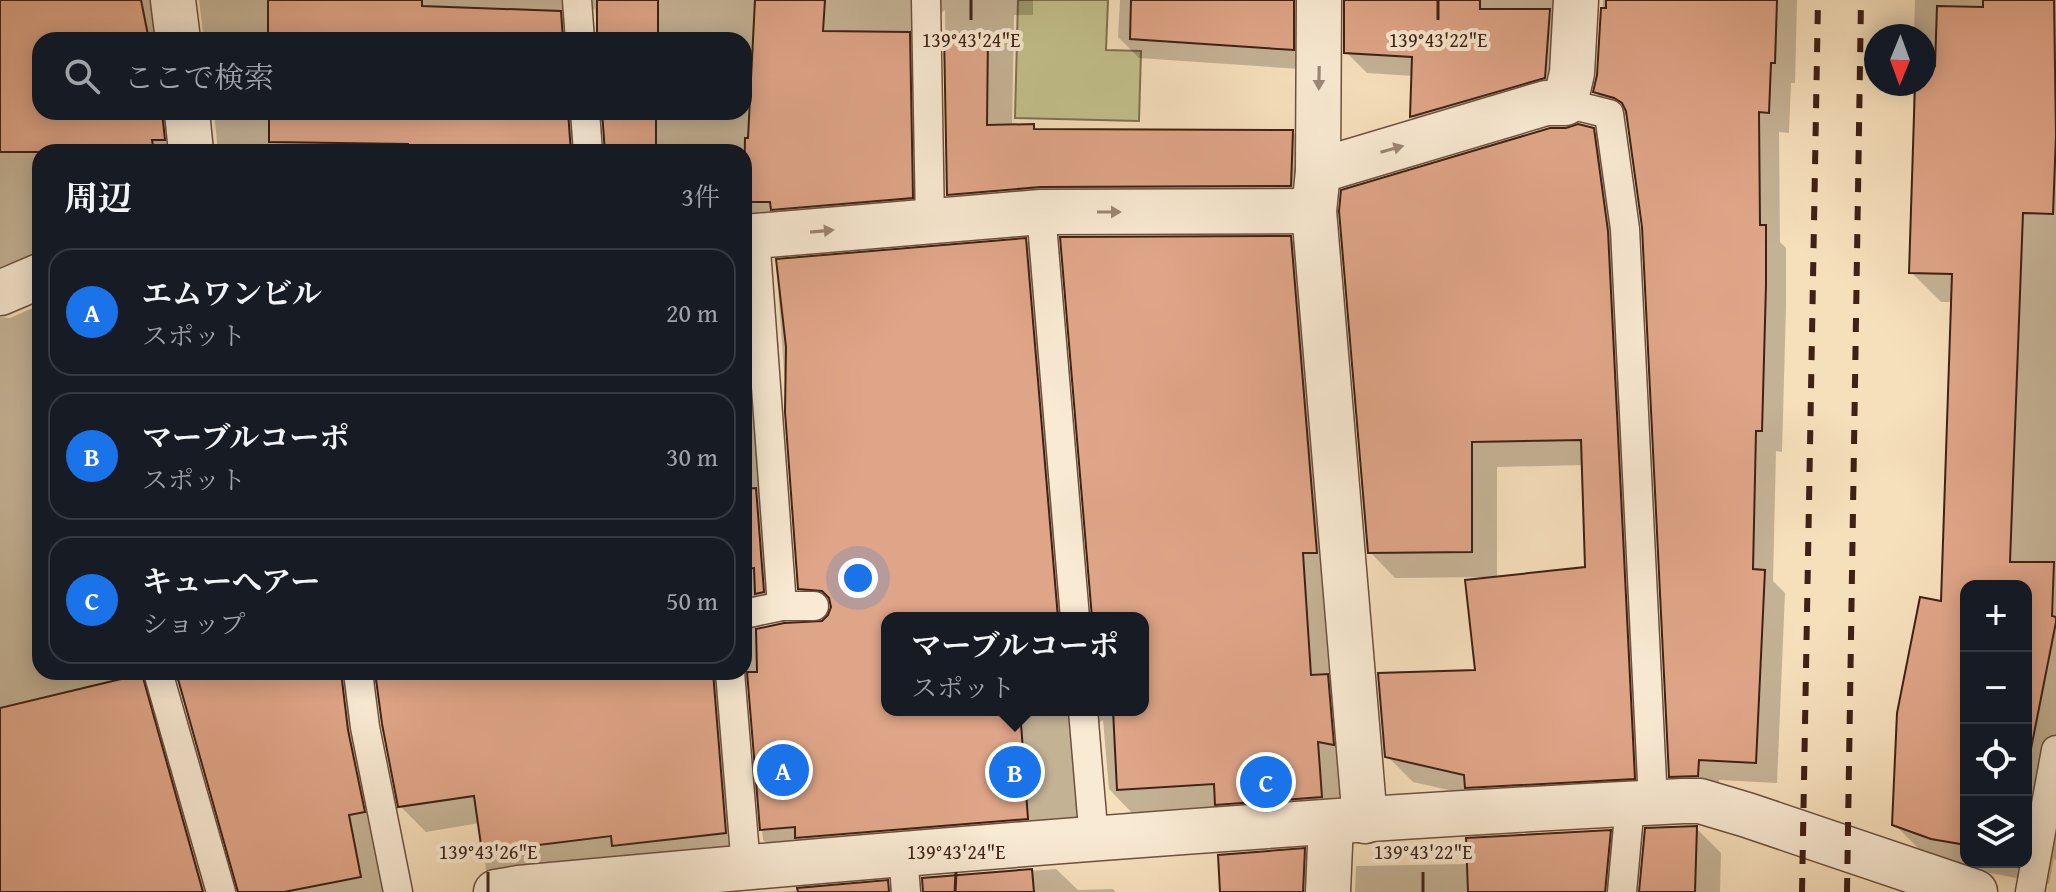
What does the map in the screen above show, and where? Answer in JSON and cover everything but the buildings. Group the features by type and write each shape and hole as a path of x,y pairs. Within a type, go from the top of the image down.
{"street":[{"path":"173,0 177,32"},
{"path":"1319,0 1316,191 1348,822 1328,892"},
{"path":"752,237 1316,191 1546,103 1565,103 1572,73 1576,0"},
{"path":"188,120 190,144"},
{"path":"0,293 32,279"},
{"path":"496,892 519,888 761,875 904,872 1094,840 1700,801 1975,892"}],"lane":[{"path":"577,0 579,32"},
{"path":"926,0 930,222"},
{"path":"1565,103 1609,114 1625,229 1641,803 1622,892"},
{"path":"586,120 587,144"},
{"path":"1041,212 1074,612"},
{"path":"752,260 782,606"},
{"path":"752,612 782,606 814,606"},
{"path":"160,680 221,892"},
{"path":"359,680 365,727 398,892"},
{"path":"731,680 761,875"},
{"path":"1084,716 1094,840"},
{"path":"2030,892 2056,750"}],"shaded area":[{"path":"1018,0 1108,0 1106,50 1141,51 1139,121 1015,118"}],"railway":[{"path":"1802,892 1818,0"},
{"path":"1847,892 1861,0"}],"place":[{"name":"エムワンビル","path":"783,770"},
{"name":"マーブルコーポ","path":"1015,772"},
{"name":"キューへアー","path":"1266,782"}]}
